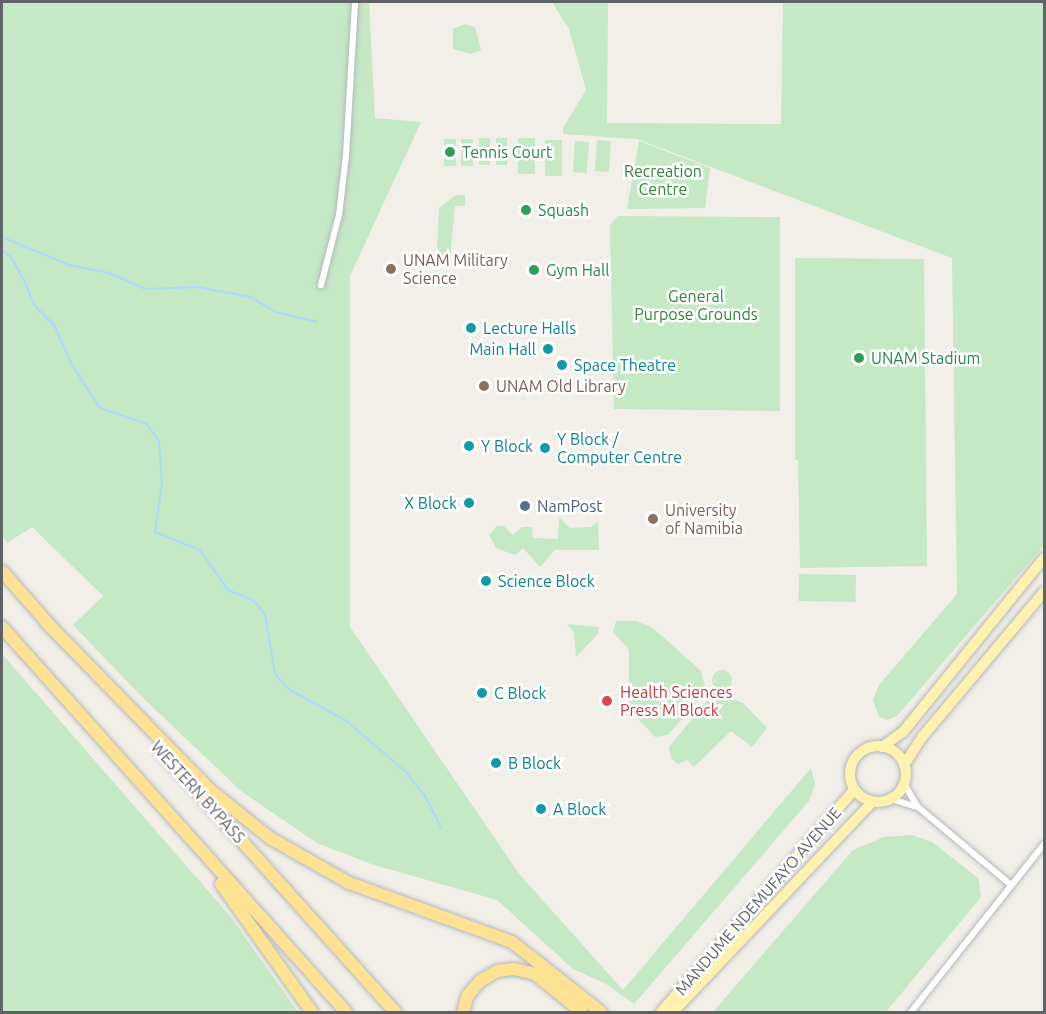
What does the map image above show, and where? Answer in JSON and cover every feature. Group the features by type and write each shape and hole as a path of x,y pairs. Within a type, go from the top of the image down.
{"highway":[{"name":"WESTERN BYPASS","path":"2,571 395,1012"},
{"path":"47,623 210,790 270,838 349,883 512,942 601,1012"},
{"name":"WESTERN BYPASS","path":"2,627 169,810 346,1012"},
{"path":"169,810 312,1012"},
{"path":"463,1012 468,995 480,981 497,971 514,969 536,974 582,1012"}],"main road":[{"path":"1044,558 903,732 882,747 865,750 851,768 858,793 872,802 888,800 904,784 904,765 923,736 1044,592"},
{"path":"882,747 896,753 904,765"},
{"name":"MANDUME NDEMUFAYO AVENUE","path":"661,1012 858,793"},
{"name":"MANDUME NDEMUFAYO AVENUE","path":"673,1012 872,802"}],"street":[{"path":"321,285 339,215 356,2"},
{"path":"904,784 918,807 1011,885"},
{"path":"888,800 918,807"},
{"path":"911,1012 1044,844"},
{"path":"916,1006 923,1012"}],"green space":[{"path":"2,2 369,2 375,118 421,122 350,276 350,627 520,875 623,990 811,768 815,784 809,801 634,1004 606,984 573,969 497,900 371,864 317,843 241,791 141,696 73,625 103,596 32,527 7,543 2,536"},
{"path":"552,2 608,2 607,123 781,124 783,2 1044,2 1044,545 897,716 888,720 879,717 873,700 879,685 957,594 952,258 637,139 563,134 563,128 586,90 569,29"},
{"path":"465,24 475,27 481,50 471,54 453,49 453,29"},
{"path":"479,138 490,138 490,165 479,165"},
{"path":"496,138 507,138 507,165 496,165"},
{"path":"518,138 535,138 535,174 518,174"},
{"name":"Tennis Court","path":"444,139 456,139 456,166 444,166"},
{"path":"461,139 473,139 473,166 461,166"},
{"path":"545,140 562,140 562,176 545,176"},
{"path":"597,140 611,141 609,172 595,171"},
{"path":"575,141 589,142 587,173 573,172"},
{"name":"Recreation Centre","path":"639,141 710,168 705,208 627,209"},
{"path":"456,195 465,195 465,206 455,206 450,258 436,269 439,208"},
{"name":"General Purpose Grounds","path":"618,216 780,217 780,411 614,409 610,225"},
{"name":"UNAM Stadium","path":"795,258 924,259 927,566 800,568 798,460 795,460"},
{"path":"559,517 570,528 591,527 598,521 599,550 555,550 540,567 523,548 515,555 496,548 489,535 497,526 504,526 513,535 522,527 532,527 533,538 558,539"},
{"path":"799,574 856,575 856,602 799,601"},
{"path":"616,621 636,621 653,628 701,671 705,687 702,696 668,735 655,737 629,709 629,650 613,632"},
{"path":"567,624 599,627 598,634 576,657 574,632"},
{"path":"2,654 230,916 298,1012 2,1012"},
{"path":"722,670 729,673 732,680 729,687 722,690 715,687 712,680 715,673"},
{"path":"724,696 743,703 767,728 752,747 731,731 694,767 687,760 678,764 671,758 669,747 706,702"},
{"path":"912,835 932,842 978,878 981,897 886,1012 713,1012 853,850 884,837"}],"waterway":[{"path":"2,237 69,265 109,273 145,289 198,287 250,297 276,312 317,322"},
{"path":"2,250 11,257 34,305 54,325 72,365 100,408 147,424 159,441 162,483 155,532 200,550 228,590 253,600 265,614 275,674 290,690 345,720 405,771 425,796 441,828"}],"place":[{"name":"Tennis Court","path":"450,152"},
{"name":"Squash","path":"526,210"},
{"name":"UNAM Military Science","path":"391,269"},
{"name":"Gym Hall","path":"534,270"},
{"name":"Lecture Halls","path":"471,328"},
{"name":"Main Hall","path":"548,349"},
{"name":"UNAM Stadium","path":"859,358"},
{"name":"Space Theatre","path":"562,365"},
{"name":"UNAM Old Library","path":"484,386"},
{"name":"Y Block","path":"469,446"},
{"name":"Y Block / Computer Centre","path":"545,448"},
{"name":"X Block","path":"469,503"},
{"name":"NamPost","path":"525,506"},
{"name":"University of Namibia","path":"653,519"},
{"name":"Science Block","path":"486,581"},
{"name":"C Block","path":"482,693"},
{"name":"Health Sciences Press M Block","path":"607,701"},
{"name":"B Block","path":"496,763"},
{"name":"A Block","path":"541,809"}]}
